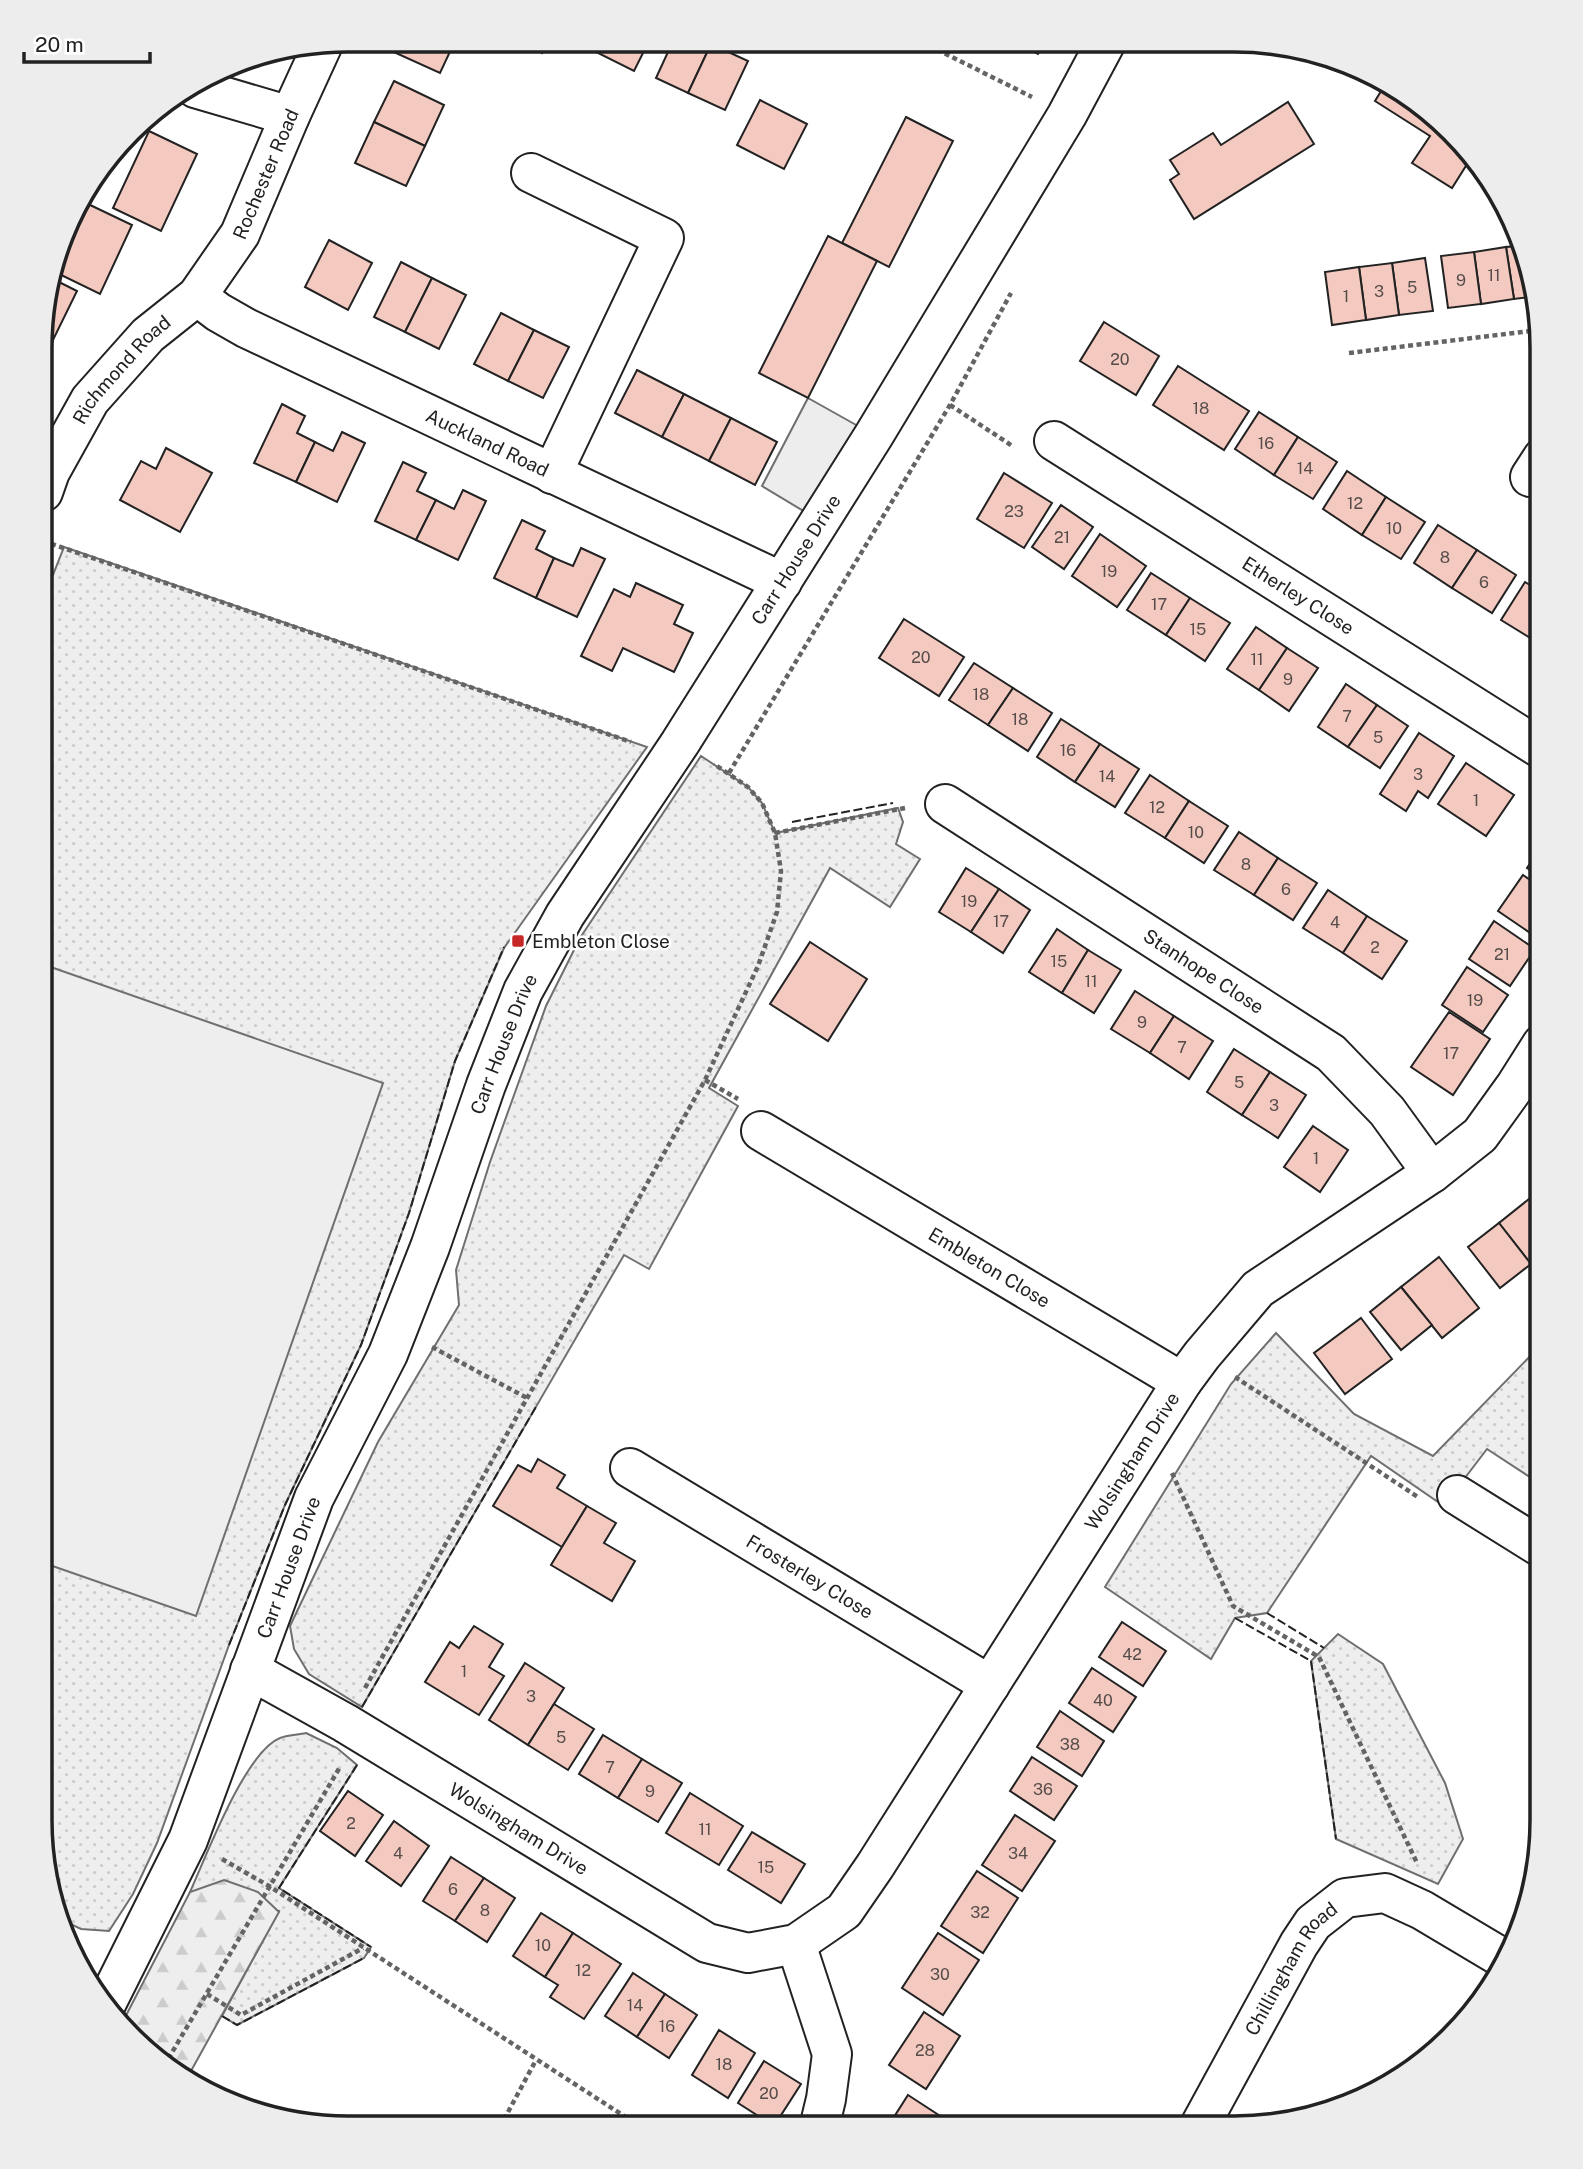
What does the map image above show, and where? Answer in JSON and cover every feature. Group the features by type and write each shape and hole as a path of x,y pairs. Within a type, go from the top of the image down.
{"street":[{"name":"Carr House Drive","path":"105,1990 188,1840 314,1498 388,1354 430,1247 486,1085 523,990 565,915 670,758 874,435 1067,115 1101,52"},
{"name":"Rochester Road","path":"197,296 240,234 318,54"},
{"path":"203,90 290,116"},
{"path":"531,173 664,237 552,474"},
{"name":"Auckland Road","path":"197,296 218,313 246,328 782,582"},
{"name":"Richmond Road","path":"53,467 90,400 148,335 197,296"},
{"name":"Etherley Close","path":"1054,441 1530,742"},
{"name":"Stanhope Close","path":"946,804 1331,1053 1387,1111 1432,1173"},
{"name":"Wolsingham Drive","path":"250,1670 353,1728 707,1943 748,1953 796,1944 844,1912 1192,1369 1258,1289 1432,1173 1480,1135 1530,1063"},
{"name":"Embleton Close","path":"753,1117 1192,1369"},
{"name":"Frosterley Close","path":"630,1468 990,1685"},
{"path":"1457,1495 1530,1541"},
{"name":"Chillingham Road","path":"1205,2116 1298,1944 1313,1923 1345,1898 1385,1893 1422,1910 1498,1955"},
{"path":"796,1944 832,2053 822,2116"}],"path":[{"path":"942,52 1067,115"},
{"path":"170,2056 269,1886 527,1398 705,1080 758,966 777,912 781,871 775,833 762,803 748,787 729,773 950,405 1016,284"},
{"path":"1349,353 1530,331"},
{"path":"950,405 1015,447 1054,441"},
{"path":"53,544 647,747 670,758"},
{"path":"775,833 898,808 946,804"},
{"path":"705,1080 753,1117"},
{"path":"398,1329 527,1398"},
{"path":"1192,1369 1387,1477"},
{"path":"1140,1450 1174,1475 1233,1606 1319,1657 1422,1873 1422,1910"},
{"path":"188,1840 269,1886 624,2116"},
{"path":"206,1994 241,2015 363,1948"},
{"path":"506,2116 536,2060"}],"green space":[{"path":"64,547 647,747 504,948 455,1061 409,1213 361,1345 285,1505 229,1645 157,1843 133,1894 109,1931 81,1929 71,1924 58,1879 53,1840 53,575"},
{"path":"701,756 748,787 762,803 775,833 898,808 903,822 896,844 920,859 890,907 830,868 709,1088 738,1106 649,1269 624,1255 362,1707 309,1674 294,1649 290,1626 378,1442 459,1305 456,1270 490,1162 546,1006 580,938"},
{"path":"53,968 383,1083 196,1616 53,1566"},
{"path":"1276,1333 1354,1414 1433,1456 1530,1356 1530,1477 1487,1449 1461,1483 1438,1502 1371,1456 1267,1613 1235,1618 1211,1659 1105,1587 1231,1384"},
{"path":"1338,1634 1383,1664 1445,1783 1463,1839 1438,1884 1336,1839 1311,1661"},
{"path":"306,1733 337,1748 357,1765 279,1888 371,1947 364,1958 237,2025 222,2016 279,1911 190,1892 228,1807 253,1763 267,1747 280,1738"},
{"path":"224,1880 258,1892 279,1912 191,2071 153,2043 126,2016 190,1892"}],"shaded area":[{"path":"808,398 874,435 820,521 762,486"}],"building":[{"path":"394,52 450,52 440,73"},
{"path":"596,52 644,52 634,71"},
{"path":"668,52 707,52 688,93 656,78"},
{"path":"707,52 728,52 748,61 725,110 688,93"},
{"path":"394,81 444,105 425,146 374,122"},
{"path":"1381,91 1399,102 1430,126 1457,153 1467,165 1452,188 1412,163 1430,136 1375,101"},
{"path":"760,100 807,124 784,169 737,145"},
{"path":"1288,102 1314,144 1194,219 1170,180 1179,174 1170,160 1213,133 1221,145"},
{"path":"906,117 953,141 889,267 842,243"},
{"path":"374,122 425,146 406,186 355,163"},
{"path":"149,131 197,154 161,231 113,208"},
{"path":"90,205 132,225 100,294 62,275 68,253"},
{"path":"828,236 877,261 808,398 759,373"},
{"path":"329,240 372,263 348,310 305,287"},
{"path":"1506,247 1512,247 1526,298 1514,299"},
{"path":"1506,247 1514,299 1481,304 1474,252"},
{"path":"1474,252 1481,304 1448,308 1441,256"},
{"path":"1425,258 1433,311 1399,315 1392,263"},
{"path":"401,262 432,278 405,332 374,317"},
{"path":"1392,263 1399,315 1366,320 1359,267"},
{"path":"1359,267 1366,320 1332,325 1325,272"},
{"path":"432,278 466,295 439,349 405,332"},
{"path":"60,283 77,291 53,340"},
{"path":"501,313 534,330 508,381 474,364"},
{"path":"1104,322 1159,356 1136,395 1080,361"},
{"path":"534,330 569,347 543,398 508,381"},
{"path":"1178,366 1249,411 1224,450 1153,405"},
{"path":"637,370 684,394 662,437 615,413"},
{"path":"684,394 731,418 709,461 662,437"},
{"path":"282,404 305,416 297,433 315,442 296,482 254,463"},
{"path":"1259,412 1298,437 1274,475 1235,449"},
{"path":"731,418 777,442 755,485 709,461"},
{"path":"342,432 365,443 337,502 296,482 315,442 333,451"},
{"path":"1298,437 1337,462 1313,499 1274,475"},
{"path":"166,448 212,473 180,532 120,500 141,461 156,469"},
{"path":"403,462 426,473 417,491 436,500 416,540 375,521"},
{"path":"1347,471 1386,497 1362,535 1323,509"},
{"path":"1004,473 1052,503 1024,548 977,519"},
{"path":"463,490 486,501 458,560 416,540 436,500 454,509"},
{"path":"1386,497 1425,522 1401,559 1362,535"},
{"path":"1061,505 1093,527 1064,569 1032,547"},
{"path":"522,520 545,531 536,549 554,558 536,598 494,578"},
{"path":"1438,525 1477,550 1452,588 1414,563"},
{"path":"1100,534 1146,566 1117,607 1072,576"},
{"path":"581,548 605,559 577,617 536,598 554,558 573,566"},
{"path":"1477,550 1516,575 1492,613 1452,588"},
{"path":"1151,573 1190,598 1166,635 1127,610"},
{"path":"1525,582 1530,585 1530,638 1501,620"},
{"path":"636,583 683,605 674,624 693,633 674,672 623,648 612,671 581,656 614,589 630,597"},
{"path":"1190,598 1230,623 1205,661 1166,635"},
{"path":"904,619 964,657 939,696 879,658"},
{"path":"1256,627 1287,648 1259,690 1227,669"},
{"path":"1287,648 1318,668 1289,711 1259,690"},
{"path":"974,663 1013,688 988,725 949,700"},
{"path":"1346,684 1377,705 1348,747 1318,727"},
{"path":"1013,688 1052,713 1028,751 988,725"},
{"path":"1377,705 1408,726 1380,768 1348,747"},
{"path":"1061,719 1100,744 1075,782 1037,757"},
{"path":"1419,733 1454,756 1428,798 1418,791 1406,811 1380,794"},
{"path":"1100,744 1139,769 1115,807 1075,782"},
{"path":"1466,763 1514,795 1486,836 1438,804"},
{"path":"1150,775 1189,801 1165,838 1125,813"},
{"path":"1189,801 1228,826 1204,863 1165,838"},
{"path":"1239,832 1278,858 1254,895 1214,870"},
{"path":"1278,858 1317,883 1293,920 1254,895"},
{"path":"966,868 999,889 971,932 939,912"},
{"path":"1523,875 1530,880 1530,933 1498,911"},
{"path":"999,889 1030,910 1003,953 971,932"},
{"path":"1328,890 1367,916 1343,953 1303,928"},
{"path":"1367,916 1407,941 1382,979 1343,953"},
{"path":"1494,921 1530,946 1530,956 1510,986 1469,959"},
{"path":"1057,929 1088,950 1062,993 1029,972"},
{"path":"810,942 867,979 828,1041 770,1004"},
{"path":"1088,950 1121,970 1094,1013 1062,993"},
{"path":"1467,967 1508,995 1483,1032 1442,1005"},
{"path":"1135,991 1174,1016 1150,1053 1111,1029"},
{"path":"1449,1012 1490,1039 1453,1095 1411,1067"},
{"path":"1174,1016 1213,1041 1189,1079 1150,1053"},
{"path":"1234,1049 1270,1072 1242,1115 1207,1092"},
{"path":"1270,1072 1306,1095 1278,1138 1242,1115"},
{"path":"1313,1126 1348,1150 1320,1192 1284,1167"},
{"path":"1529,1199 1530,1263 1499,1223"},
{"path":"1499,1223 1530,1265 1500,1288 1468,1247"},
{"path":"1439,1257 1479,1308 1442,1338 1401,1287"},
{"path":"1401,1287 1432,1325 1401,1350 1370,1312"},
{"path":"1361,1318 1392,1359 1345,1394 1314,1353"},
{"path":"538,1459 565,1475 557,1488 587,1506 562,1547 493,1506 518,1465 531,1472"},
{"path":"587,1506 616,1523 604,1543 635,1561 612,1601 551,1565"},
{"path":"1122,1622 1166,1651 1143,1686 1099,1657"},
{"path":"474,1626 503,1644 489,1667 504,1676 479,1715 425,1682 450,1642 459,1648"},
{"path":"525,1663 564,1688 528,1745 489,1720"},
{"path":"1092,1668 1136,1697 1113,1732 1069,1703"},
{"path":"554,1704 594,1729 568,1770 528,1745"},
{"path":"1060,1711 1104,1741 1082,1776 1037,1747"},
{"path":"603,1735 642,1759 618,1798 579,1774"},
{"path":"1032,1757 1077,1786 1054,1820 1010,1791"},
{"path":"642,1759 682,1783 658,1822 618,1798"},
{"path":"348,1791 383,1815 355,1856 320,1831"},
{"path":"690,1793 743,1826 719,1865 666,1833"},
{"path":"1015,1815 1055,1841 1022,1891 982,1865"},
{"path":"394,1821 429,1846 401,1886 366,1861"},
{"path":"752,1832 805,1864 781,1903 728,1870"},
{"path":"451,1857 484,1878 455,1921 423,1901"},
{"path":"977,1871 1018,1898 983,1953 941,1926"},
{"path":"484,1878 515,1898 487,1942 455,1921"},
{"path":"541,1913 573,1933 545,1977 513,1956"},
{"path":"573,1933 621,1964 584,2019 550,1997 558,1985 545,1977"},
{"path":"938,1933 979,1960 943,2015 902,1988"},
{"path":"633,1973 665,1994 637,2037 605,2016"},
{"path":"665,1994 697,2015 669,2058 637,2037"},
{"path":"924,2012 960,2036 926,2089 889,2065"},
{"path":"719,2030 755,2053 728,2098 692,2075"},
{"path":"764,2061 801,2084 780,2116 758,2116 738,2103"},
{"path":"908,2095 940,2116 895,2116"}],"fence":[{"path":"792,822 893,803"},
{"path":"229,1645 285,1505 361,1345 409,1213 455,1061 504,947"},
{"path":"362,1707 537,1405"},
{"path":"1267,1613 1324,1648"},
{"path":"1235,1618 1311,1661 1336,1839"},
{"path":"357,1765 279,1888 371,1947"},
{"path":"222,2016 237,2025 364,1958"}],"place":[{"name":"Embleton Close","path":"518,941"}]}
